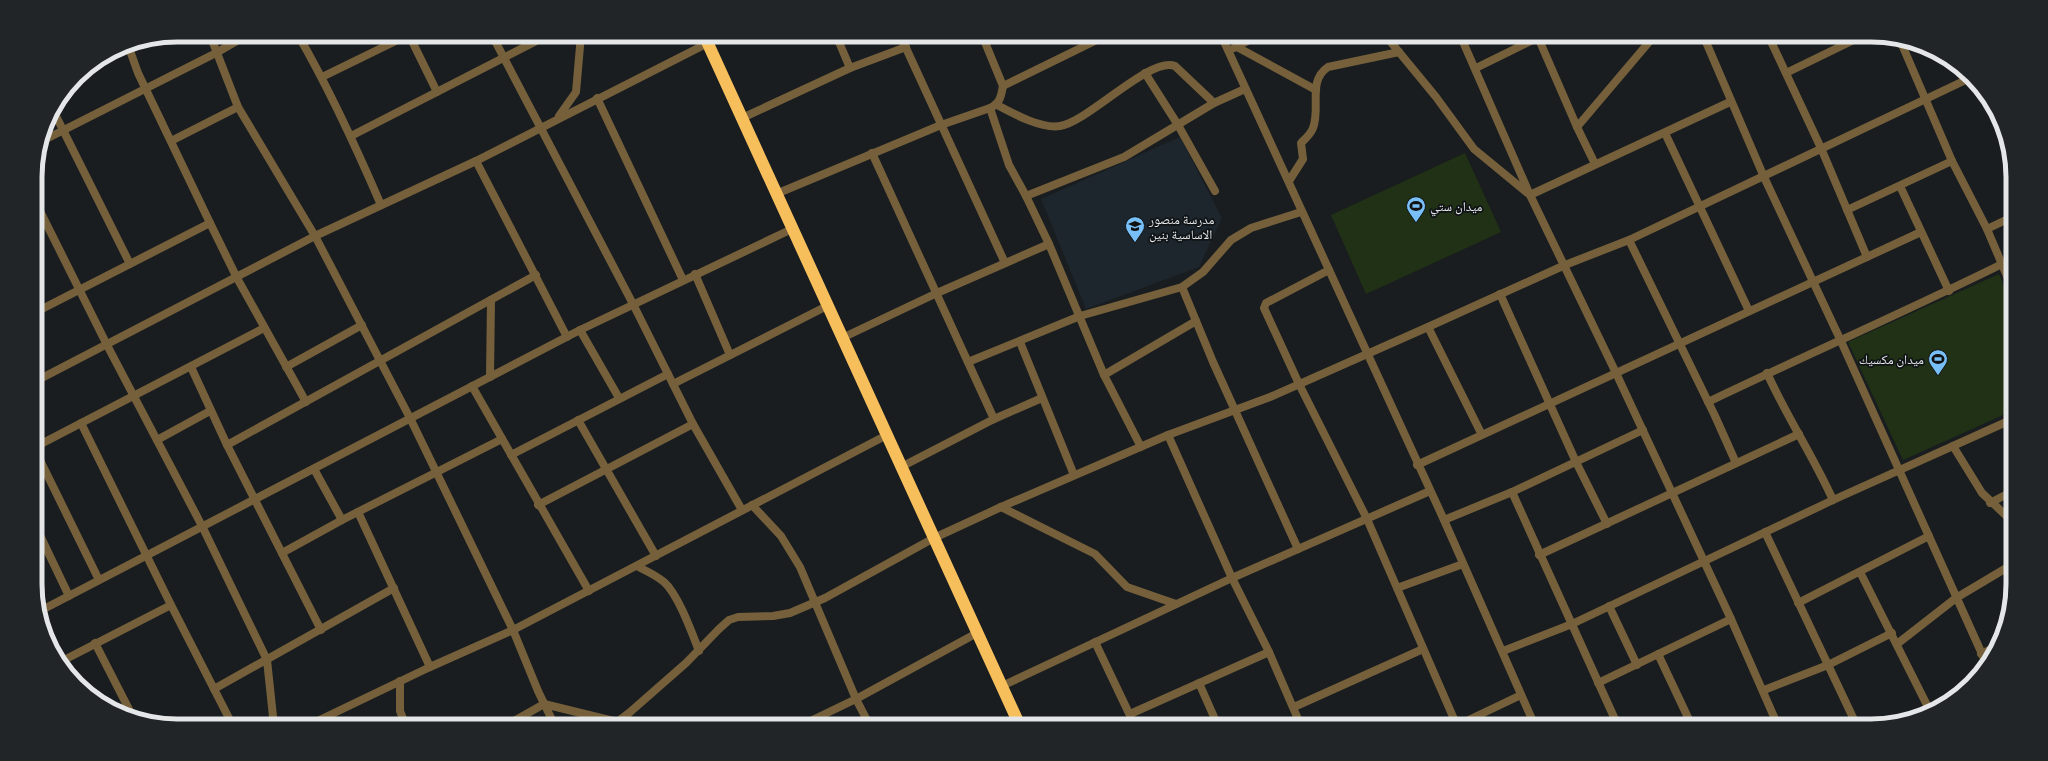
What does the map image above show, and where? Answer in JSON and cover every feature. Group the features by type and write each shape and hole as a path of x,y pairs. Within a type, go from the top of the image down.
{"highway":[{"path":"707,42 1017,719"}],"street":[{"path":"212,42 238,107 315,236 410,418 513,630 552,719"},
{"path":"48,138 236,42"},
{"path":"302,42 322,77 352,136 381,205"},
{"path":"322,77 394,42"},
{"path":"412,42 437,92"},
{"path":"495,42 539,128 633,304 693,424 742,510"},
{"path":"352,136 534,42"},
{"path":"556,119 576,92 580,42"},
{"path":"42,378 237,278 315,236 476,161 700,42"},
{"path":"839,42 850,68"},
{"path":"904,42 1005,263"},
{"path":"776,194 941,125 993,107 1001,99 1003,86 985,42"},
{"path":"1003,86 1093,42"},
{"path":"1228,42 1233,48 1316,90"},
{"path":"1233,48 1245,42"},
{"path":"1391,42 1436,97 1474,149 1530,195"},
{"path":"1463,42 1530,195 1565,265 1643,430 1764,690 1775,719"},
{"path":"1476,68 1527,42"},
{"path":"1541,42 1576,126 1595,164"},
{"path":"1576,126 1649,42"},
{"path":"1706,42 1730,102 1900,470 1983,658"},
{"path":"1771,42 1822,148 1867,257"},
{"path":"1786,73 1850,42"},
{"path":"1903,46 1952,161 1987,229 2006,273"},
{"path":"742,118 850,68 906,47"},
{"path":"1233,48 1245,89 1289,181 1301,212 1444,520 1532,719"},
{"path":"130,50 145,89 237,278 306,402"},
{"path":"1289,181 1303,160 1301,143 1314,127 1318,76 1328,66 1399,52"},
{"path":"993,107 1050,126 1066,125 1145,73 1166,65 1175,66 1214,103"},
{"path":"1145,73 1178,125 1215,191"},
{"path":"620,719 699,651 719,629 738,617 773,616 790,613 816,602 934,538 1001,507 1141,446 1299,384 1428,328 1565,265 1629,240 1764,177 1822,148 1927,100 1965,81"},
{"path":"1026,196 1124,157 1214,103 1245,89"},
{"path":"597,98 683,280"},
{"path":"1530,195 1730,102"},
{"path":"171,141 238,107"},
{"path":"993,107 1003,150 1049,244 1104,375 1141,446"},
{"path":"56,117 130,264"},
{"path":"1665,133 1750,311"},
{"path":"872,153 994,419"},
{"path":"476,161 567,337"},
{"path":"1847,210 1952,161"},
{"path":"1900,186 1949,291"},
{"path":"968,362 1020,342 1080,316 1182,287 1203,272 1231,240 1251,228 1301,212"},
{"path":"42,213 107,345 202,526 267,660 273,719"},
{"path":"1987,229 2006,220"},
{"path":"42,309 81,291 210,223"},
{"path":"45,609 580,330 792,229"},
{"path":"1417,464 1481,433 1616,373 1921,232"},
{"path":"1629,240 1736,463"},
{"path":"842,338 937,293 1049,244"},
{"path":"1708,402 1840,339 1949,291 2002,264"},
{"path":"1329,270 1266,303 1264,306 1299,384 1367,519 1454,719"},
{"path":"695,274 730,355"},
{"path":"227,445 536,276"},
{"path":"1182,287 1298,549"},
{"path":"1500,294 1576,462 1607,524"},
{"path":"490,377 491,300"},
{"path":"673,384 827,306"},
{"path":"1104,375 1196,321"},
{"path":"286,367 362,325"},
{"path":"42,443 264,328"},
{"path":"1428,328 1481,433"},
{"path":"580,330 619,398"},
{"path":"1020,342 1074,475"},
{"path":"191,367 210,411 321,630"},
{"path":"511,455 668,374"},
{"path":"1767,374 1818,467 1833,500"},
{"path":"472,386 588,591"},
{"path":"901,467 994,419 1042,398"},
{"path":"156,440 210,411"},
{"path":"578,420 656,556"},
{"path":"1503,651 1572,624 1833,500 2006,422"},
{"path":"81,423 229,719"},
{"path":"538,505 693,424"},
{"path":"1444,520 1512,492 1643,430"},
{"path":"1539,555 1799,434"},
{"path":"323,719 400,681 513,630 887,435"},
{"path":"1168,435 1232,578 1269,652 1298,719"},
{"path":"282,553 342,520 502,439"},
{"path":"1953,446 1982,493 2006,516"},
{"path":"42,464 99,580"},
{"path":"314,469 342,520"},
{"path":"1002,686 1232,578 1430,491"},
{"path":"1512,492 1539,555 1615,719"},
{"path":"1990,502 2006,494"},
{"path":"752,505 772,526 790,550 800,567 856,699 866,719"},
{"path":"1001,507 1095,554 1127,587 1176,604"},
{"path":"358,512 430,667"},
{"path":"1765,532 1855,719"},
{"path":"1798,603 1929,536"},
{"path":"42,539 69,596"},
{"path":"1397,588 1463,564"},
{"path":"637,566 659,579 668,587 681,610 699,651"},
{"path":"1897,644 1956,598 2006,568"},
{"path":"1860,572 1928,706"},
{"path":"214,689 394,588"},
{"path":"65,659 171,605"},
{"path":"1609,606 1638,665"},
{"path":"1598,683 1731,619"},
{"path":"815,719 856,699 977,633"},
{"path":"1764,690 1828,665 1892,633"},
{"path":"1095,642 1132,719"},
{"path":"95,643 129,710"},
{"path":"1294,707 1423,649"},
{"path":"1981,654 1988,651"},
{"path":"1130,714 1269,652"},
{"path":"1658,654 1689,719"},
{"path":"400,681 400,711 403,719"},
{"path":"1199,683 1215,719"},
{"path":"1471,719 1521,695"},
{"path":"517,719 544,704 596,719"}],"shaded area":[{"name":"مدرسة منصور الاساسية بنين","path":"1180,137 1222,218 1199,267 1086,309 1041,199"}],"green space":[{"name":"ميدان ستي","path":"1465,153 1501,232 1366,294 1331,215"},
{"name":"ميدان مكسيك","path":"1999,274 2006,291 2006,414 1903,460 1848,342"}],"place":[{"name":"ميدان ستي","path":"1416,223"},
{"name":"مدرسة منصور الاساسية بنين","path":"1135,243"},
{"name":"ميدان مكسيك","path":"1938,376"}]}
